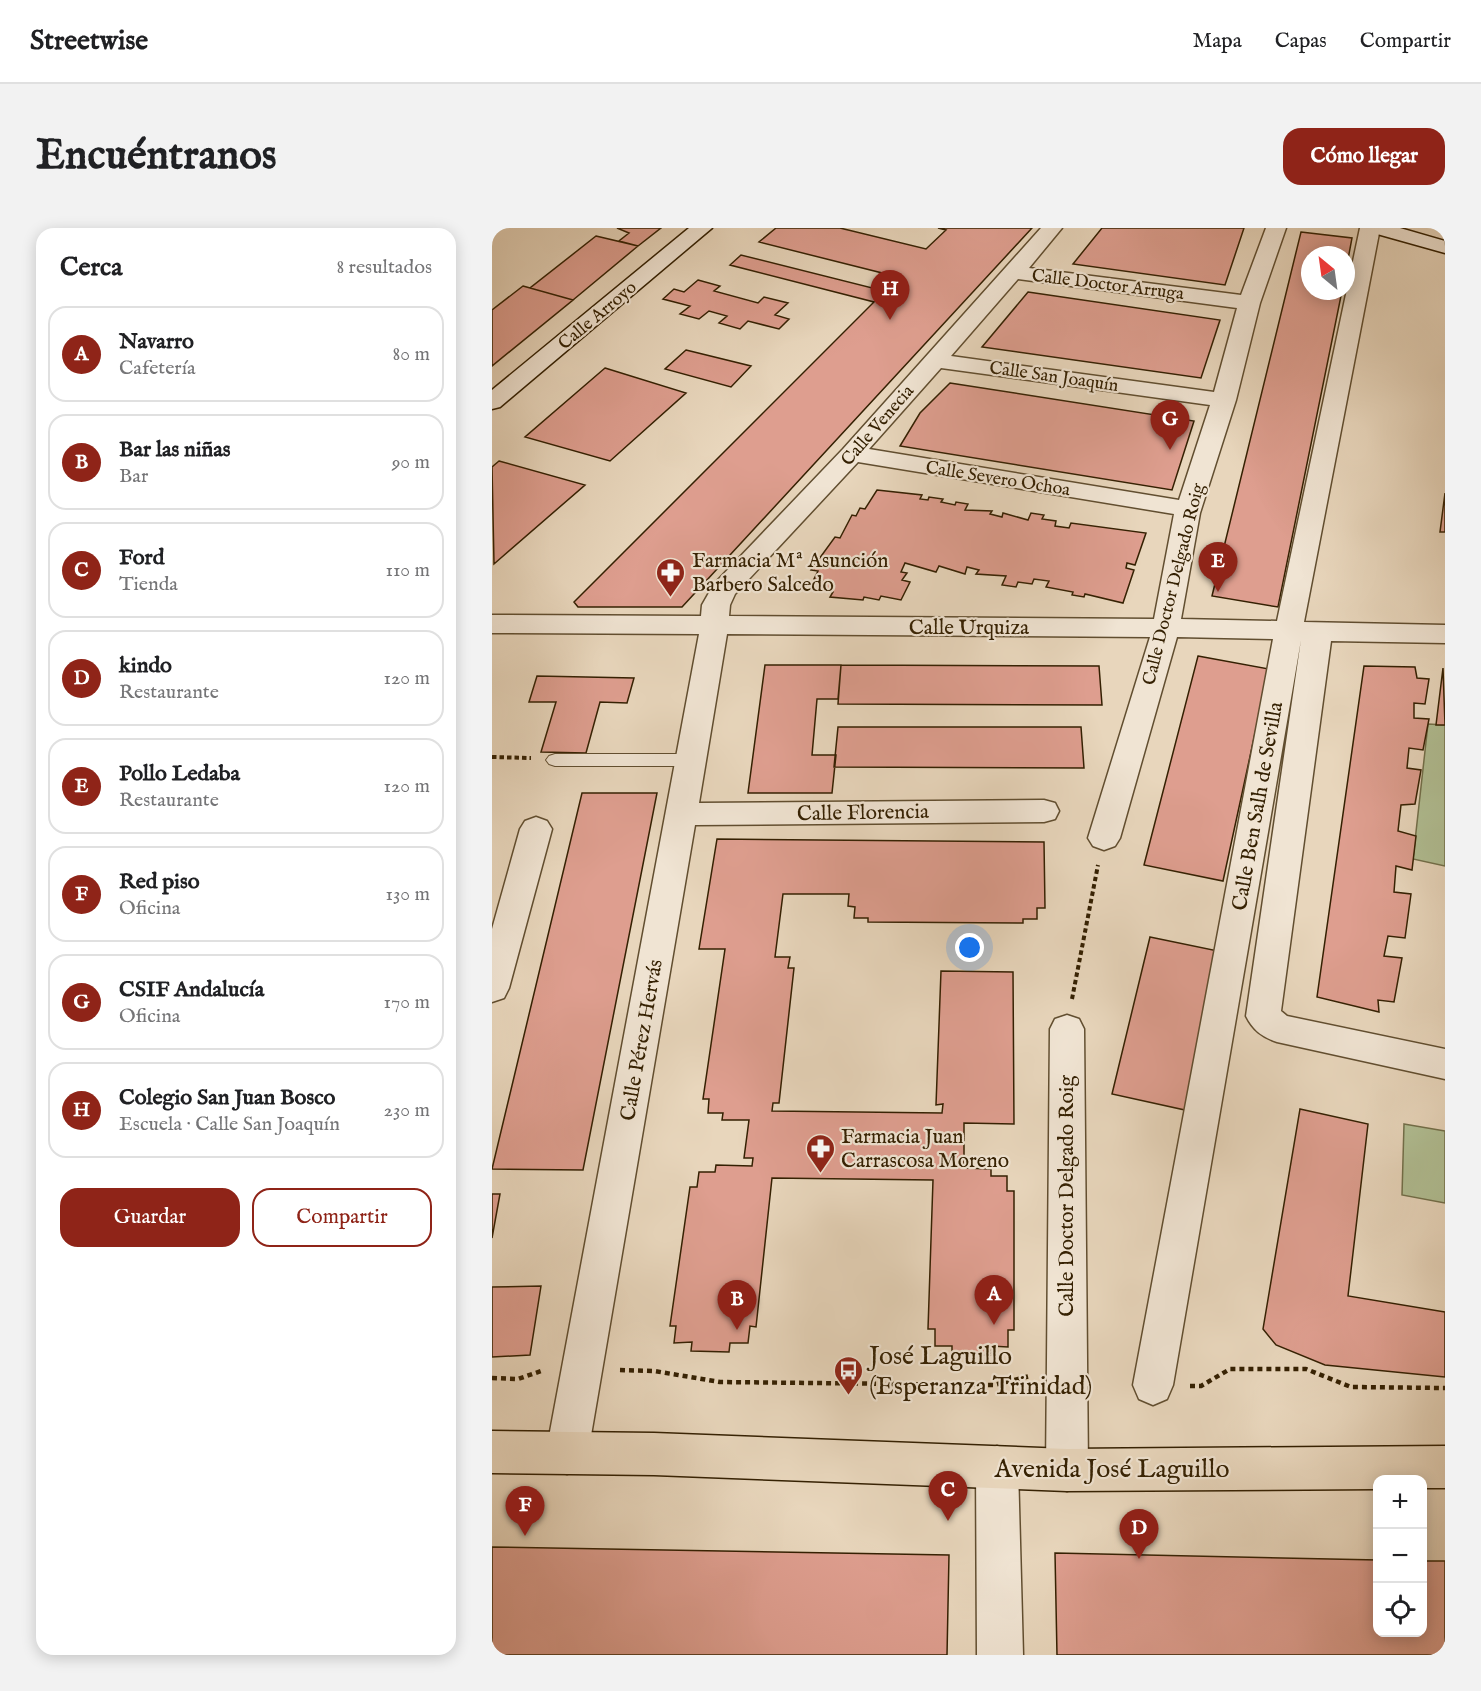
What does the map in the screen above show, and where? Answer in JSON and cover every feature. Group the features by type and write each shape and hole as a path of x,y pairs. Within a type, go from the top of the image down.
{"main road":[{"name":"Avenida José Laguillo","path":"492,1452 654,1454 1067,1470 1445,1467"}],"street":[{"name":"Calle Arroyo","path":"492,402 702,228"},
{"name":"Calle Venecia","path":"714,627 716,604 724,590 852,454 1052,228"},
{"name":"Calle Doctor Delgado Roig","path":"1104,838 1166,628 1188,509 1224,400 1249,303 1276,228"},
{"path":"1378,228 1445,247"},
{"name":"Calle Ben Salh de Sevilla","path":"1153,1385 1303,631 1378,228"},
{"name":"Calle Doctor Arruga","path":"1014,272 1249,303"},
{"name":"Calle San Joaquín","path":"934,360 1224,400"},
{"name":"Calle Severo Ochoa","path":"852,454 1188,509"},
{"name":"Calle Urquiza","path":"492,624 1166,628 1445,634"},
{"name":"Calle Pérez Hervás","path":"567,1453 714,627"},
{"path":"1303,631 1263,1016 1277,1028 1445,1064"},
{"name":"Calle Florencia","path":"682,814 1044,811"},
{"path":"492,988 536,830"},
{"name":"Calle Doctor Delgado Roig","path":"1067,1029 1065,1376 1067,1470"},
{"path":"997,1467 1000,1655"}],"lane":[{"path":"555,759 692,760"}],"path":[{"path":"492,756 555,759"},
{"path":"1067,1029 1104,838"},
{"path":"492,1378 518,1379 551,1368 654,1371 720,1382 994,1385 1028,1376 1065,1376"},
{"path":"1153,1385 1201,1386 1230,1369 1306,1369 1351,1387 1445,1388"}],"green space":[{"path":"1428,724 1445,725 1445,866 1413,859"},
{"path":"1404,1124 1445,1131 1445,1203 1402,1195"}],"building":[{"path":"617,228 661,228 638,246 619,241 629,233"},
{"path":"776,228 840,228 926,249 946,230 938,228 1032,228 682,607 578,607 574,602 874,302 730,265 741,255 884,291 898,277 759,242"},
{"path":"1102,228 1244,228 1225,285 1073,264"},
{"path":"1301,232 1352,238 1350,246 1301,246 1301,300 1340,300 1278,607 1212,596"},
{"path":"596,236 638,246 573,300 530,288"},
{"path":"698,280 720,286 714,291 758,303 764,297 788,303 775,315 789,319 779,329 748,321 740,329 719,323 727,316 709,311 699,319 680,314 690,306 663,299 674,289 684,292"},
{"path":"523,286 573,300 492,366 492,310"},
{"path":"1028,292 1220,320 1201,378 982,347"},
{"path":"686,350 751,366 731,387 665,369"},
{"path":"605,368 686,393 610,461 525,437"},
{"path":"950,383 1194,421 1172,490 900,446 920,413"},
{"path":"499,461 585,485 494,564 492,467"},
{"path":"877,490 922,495 920,499 928,500 929,497 943,499 941,502 955,505 956,502 968,504 965,510 992,511 990,514 1002,517 1003,513 1028,520 1031,513 1044,515 1042,519 1056,521 1055,526 1069,528 1071,523 1146,533 1135,565 1127,563 1126,568 1134,570 1123,603 1085,594 1084,597 1072,595 1073,592 1046,587 1049,581 1034,579 1032,584 1018,582 1016,587 1002,585 1006,576 976,574 979,570 967,567 965,574 939,566 936,572 905,563 901,572 907,573 902,580 910,582 901,600 881,596 879,600 864,597 863,600 830,597 833,592 822,590 827,582 814,579 818,571 811,570 835,537 840,538 852,515 856,516 860,508 865,509"},
{"path":"1445,493 1445,532 1440,532"},
{"path":"1198,656 1269,669 1223,881 1144,865"},
{"path":"765,665 841,665 838,699 817,699 812,755 836,755 832,793 748,793"},
{"path":"841,665 1099,666 1102,705 838,704"},
{"path":"1364,666 1415,667 1417,678 1429,679 1425,704 1414,703 1414,718 1429,719 1423,750 1409,748 1407,768 1421,770 1415,804 1401,805 1398,831 1416,836 1412,870 1396,866 1394,892 1411,894 1405,938 1388,936 1384,956 1402,958 1394,1002 1378,1000 1379,1012 1317,997"},
{"path":"1443,668 1445,725 1436,725"},
{"path":"537,676 634,678 627,703 600,702 586,753 541,752 556,702 529,702"},
{"path":"838,727 1081,727 1084,768 834,767"},
{"path":"582,793 657,793 583,1170 492,1169"},
{"path":"717,839 1044,842 1045,908 1037,908 1037,919 1023,919 1023,923 868,922 868,918 854,918 855,907 848,906 849,894 783,894 775,957 790,957 788,968 794,968 779,1103 773,1103 772,1111 942,1113 943,1104 936,1105 941,971 1013,972 1014,1124 964,1123 964,1168 991,1169 991,1176 1007,1176 1007,1191 1014,1191 1014,1330 1008,1330 1008,1347 991,1346 991,1355 952,1355 952,1346 935,1346 935,1329 928,1329 933,1180 772,1178 756,1327 750,1326 748,1343 730,1343 729,1352 691,1351 692,1342 674,1343 676,1326 670,1326 690,1187 697,1187 699,1172 715,1172 716,1165 752,1166 753,1158 744,1158 749,1120 722,1120 723,1113 708,1113 709,1099 703,1099 725,949 699,949"},
{"path":"1150,937 1218,951 1185,1110 1112,1094"},
{"path":"1300,1109 1368,1124 1348,1296 1445,1312 1445,1377 1325,1365 1276,1345 1263,1329"},
{"path":"492,1194 500,1194 492,1238"},
{"path":"541,1286 530,1355 492,1357 492,1287"},
{"path":"492,1547 949,1555 947,1655 492,1655"},
{"path":"1055,1553 1373,1560 1373,1637 1427,1637 1427,1561 1445,1561 1445,1655 1057,1655"}],"place":[{"name":"Colegio San Juan Bosco","path":"890,320"},
{"name":"CSIF Andalucía","path":"1170,450"},
{"name":"Pollo Ledaba","path":"1218,592"},
{"name":"Farmacia Mª Asunción Barbero Salcedo","path":"671,598"},
{"name":"Farmacia Juan Carrascosa Moreno","path":"820,1174"},
{"name":"Navarro","path":"994,1325"},
{"name":"Bar las niñas","path":"737,1330"},
{"name":"José Laguillo (Esperanza Trinidad)","path":"848,1396"},
{"name":"Ford","path":"948,1521"},
{"name":"Red piso","path":"525,1536"},
{"name":"kindo","path":"1139,1559"}]}
